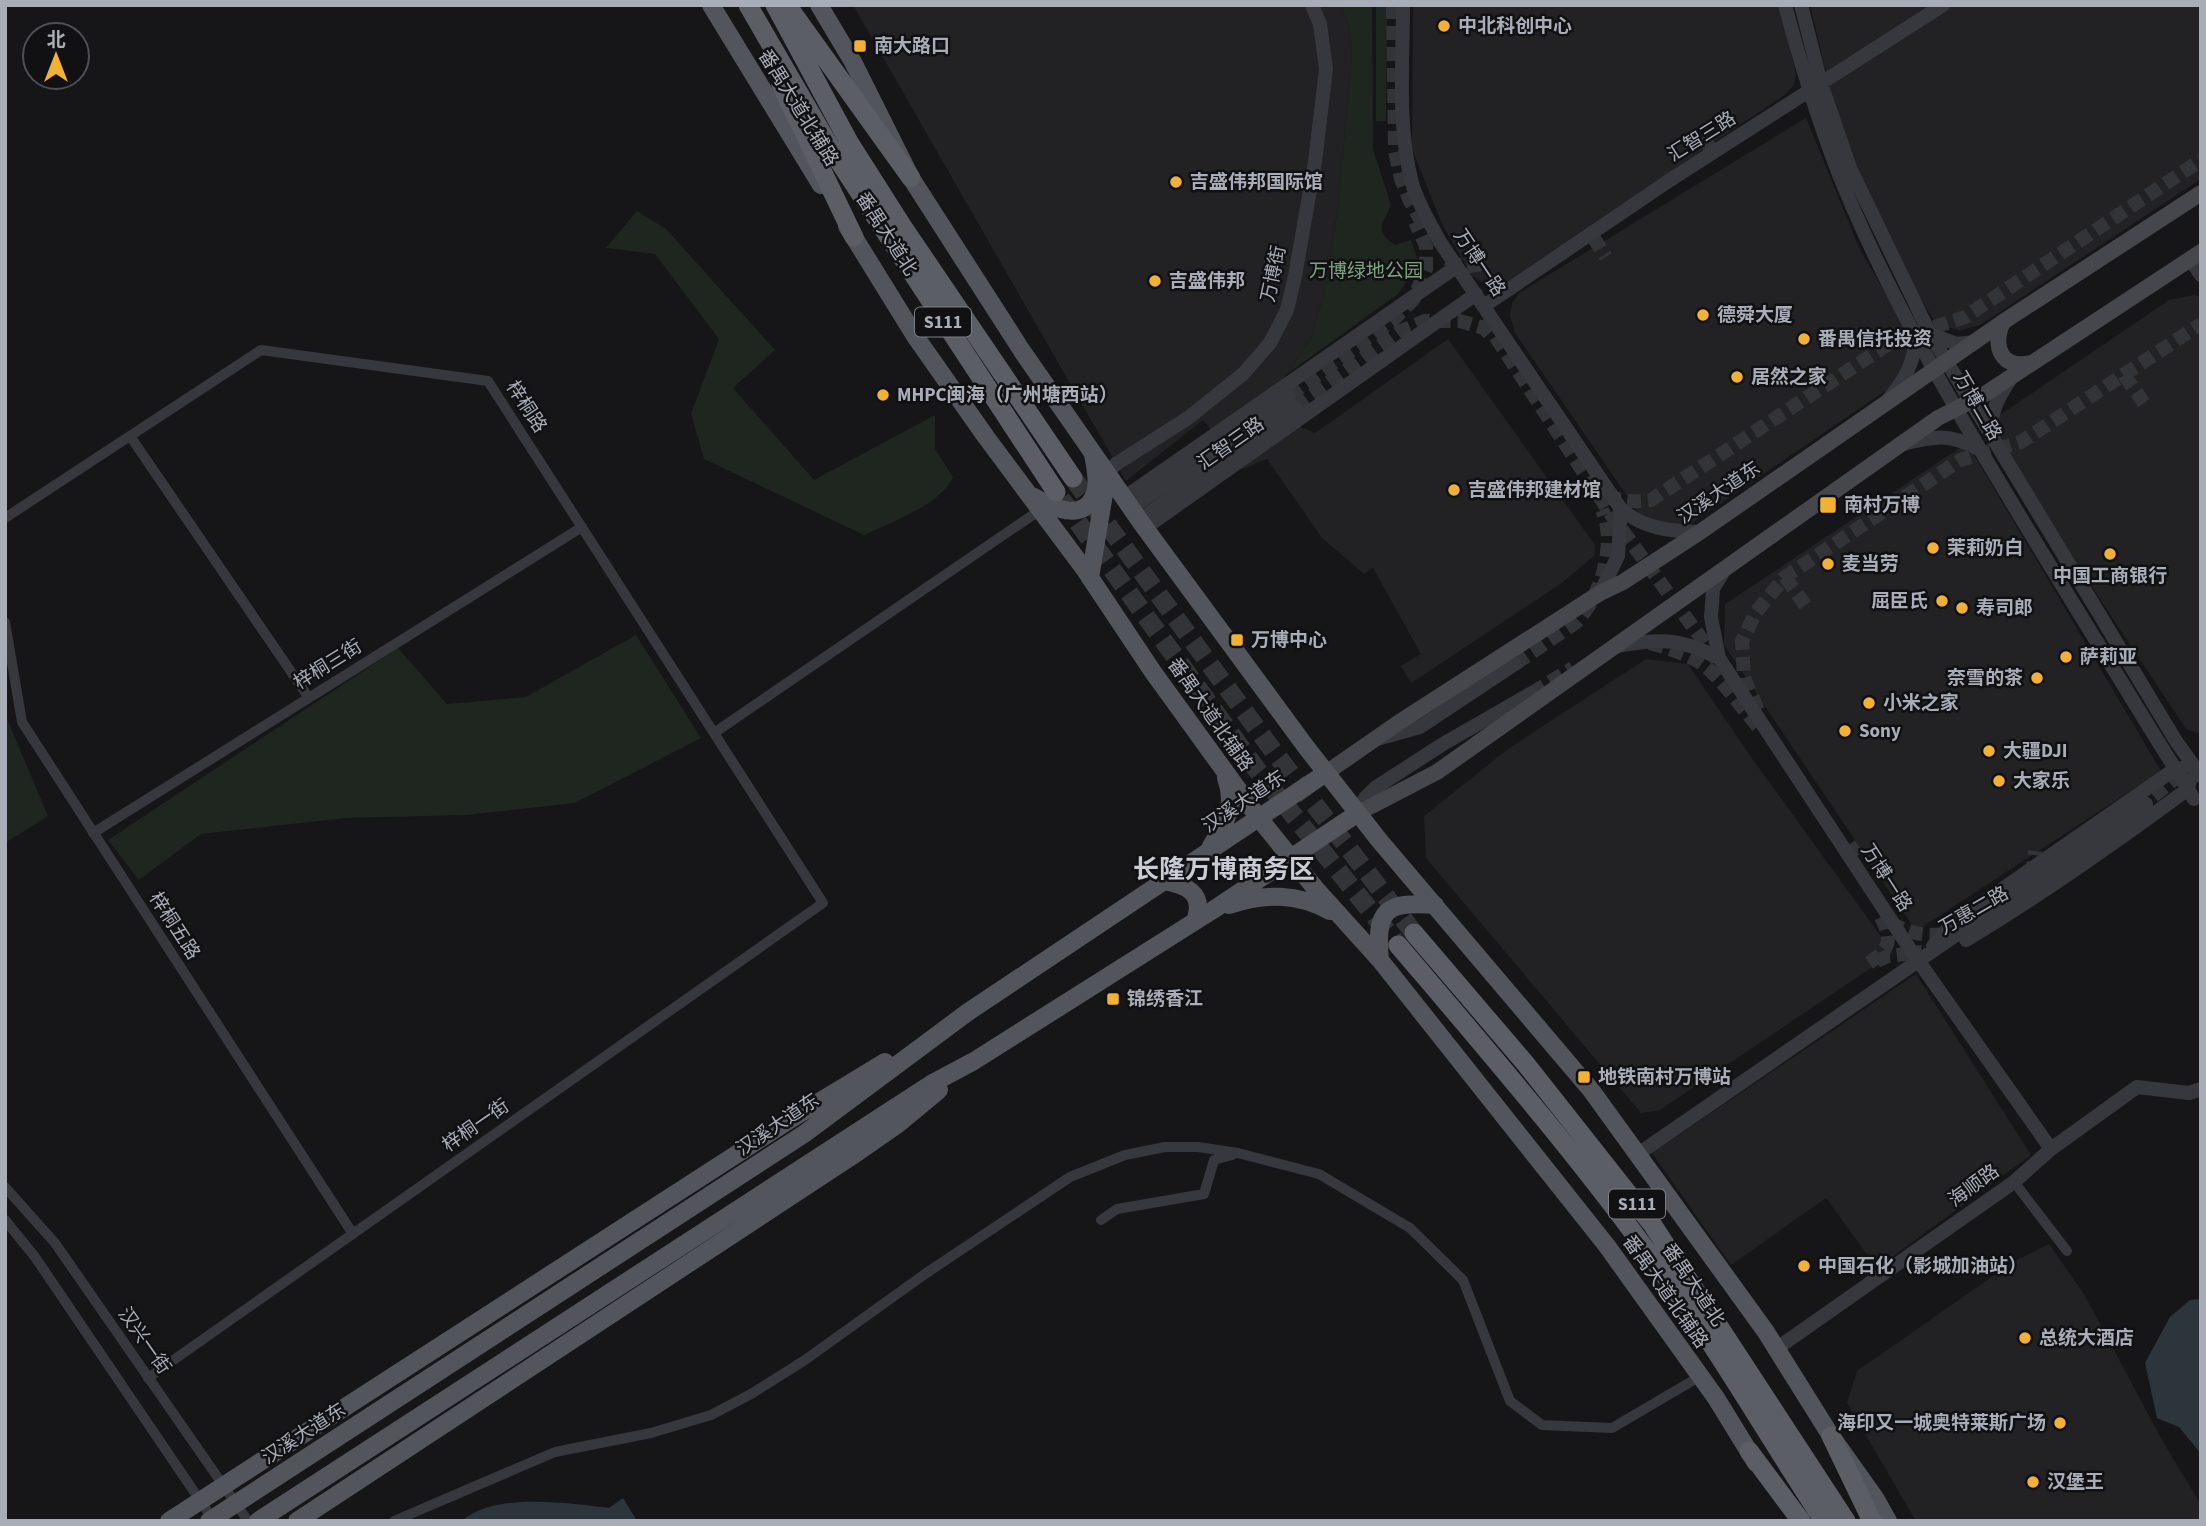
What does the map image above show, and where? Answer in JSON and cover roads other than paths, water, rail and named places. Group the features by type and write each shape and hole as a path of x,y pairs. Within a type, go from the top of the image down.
{"highway":[{"path":"743,5 854,237"},
{"name":"番禺大道北","path":"748,5 833,152 1056,492"},
{"name":"番禺大道北","path":"775,5 849,142 902,227 1073,478"},
{"path":"787,5 911,178"},
{"name":"番禺大道北","path":"1414,933 1525,1063 1652,1224 1846,1521"},
{"name":"番禺大道北","path":"1398,945 1588,1174 1677,1293 1825,1521"},
{"path":"1831,1436 1872,1521"},
{"path":"1749,1451 1801,1521"}],"main road":[{"name":"番禺大道北辅路","path":"711,5 915,336 1090,578 1153,672 1290,858 1380,960 1607,1246 1716,1398 1788,1521"},
{"path":"819,5 853,62 911,178 1022,351 1135,514 1326,773 1591,1090 1776,1349 1888,1521"},
{"name":"汉溪大道东","path":"212,1520 804,1134 968,1012 1375,739 1600,593 1623,582 1700,532 2003,322 2201,193"},
{"path":"1213,910 1358,813 1437,772 1938,418 2012,376 2195,255"},
{"path":"2003,322 1997,340 2002,355 2017,364 2031,363"},
{"path":"1028,493 1046,504 1067,511 1074,512 1087,505 1096,492 1093,451"},
{"path":"1090,578 1108,472"},
{"path":"1205,853 1229,812 1231,799 1222,768"},
{"path":"1164,881 1181,884 1197,899 1200,906 1196,918"},
{"path":"257,1521 931,1084 974,1061 1196,918 1240,901 1289,896 1312,902 1345,921"},
{"path":"1380,960 1377,936 1380,920 1390,908 1409,903 1435,905"},
{"path":"169,1521 792,1119 968,1012"},
{"path":"297,1521 852,1156 898,1124 974,1061"}],"street":[{"name":"万博街","path":"1108,472 1116,464 1188,418 1243,374 1270,343 1287,310 1315,162 1326,69 1320,24 1312,5"},
{"name":"万博一路","path":"1404,5 1407,161 1420,204 1456,267 1621,509"},
{"name":"万博二路","path":"1784,5 1808,92 1844,186 1877,258 1963,405 1979,449 2191,794"},
{"name":"万博二路","path":"1801,5 1821,83 1850,168 1923,335"},
{"name":"汇智三路","path":"1135,514 1480,300 1943,5"},
{"path":"2195,255 2201,275"},
{"name":"汇智三路","path":"1135,514 1456,267"},
{"path":"1885,404 1908,373 1923,335 1957,344 1975,342"},
{"name":"梓桐路","path":"5,518 261,350 488,381 823,903"},
{"path":"1994,441 1990,424 1993,412 1999,396 2012,376"},
{"path":"1135,514 1292,402"},
{"name":"万博二路","path":"1963,405 1994,441 2176,741 2198,768"},
{"path":"130,436 309,698"},
{"path":"1898,446 1941,436 1954,437 1979,449"},
{"path":"1621,509 1633,520 1646,525 1670,531 1700,532"},
{"path":"1600,593 1619,556 1621,509"},
{"path":"714,733 1040,510"},
{"name":"梓桐三街","path":"93,834 582,527"},
{"path":"1719,658 1711,617 1713,589 1728,565"},
{"name":"梓桐五路","path":"5,622 22,722 353,1234"},
{"path":"1616,646 1657,639 1693,645 1719,658"},
{"name":"万博一路","path":"1719,658 2051,1149"},
{"path":"1375,739 1420,727 1515,664"},
{"path":"1358,813 1365,798 1375,788 1479,722 1532,693"},
{"path":"2191,794 2198,768"},
{"name":"万惠二路","path":"1638,1154 1922,959 1952,924 2175,769 2198,768"},
{"name":"万惠二路","path":"1922,959 1949,950 2015,911 2191,794"},
{"path":"1922,959 2146,804"},
{"name":"梓桐一街","path":"148,1378 823,903"},
{"name":"海顺路","path":"1776,1349 2014,1181 2051,1149 2137,1087 2189,1093 2201,1089"},
{"path":"394,1521 555,1452 651,1433 711,1415 805,1360 925,1274 1070,1177 1125,1155 1165,1147 1198,1147 1238,1153 1319,1174 1410,1228 1463,1280 1510,1401 1542,1425 1612,1428 1699,1377"},
{"path":"1101,1220 1117,1209 1204,1194 1214,1160 1238,1153"},
{"path":"2014,1181 2067,1251"},
{"name":"汉兴一街","path":"5,1186 55,1243 248,1521"},
{"path":"5,1220 35,1256 212,1520"}],"tunnel":[{"path":"1393,5 1395,151 1401,179 1425,228"},
{"path":"1703,137 1716,157"},
{"path":"1607,495 1628,501 1651,500 1893,341 1965,317 2201,160"},
{"path":"1289,396 1393,320 1413,300 1426,269 1426,246 1415,222"},
{"path":"1593,237 1606,257"},
{"path":"1448,259 1464,266 1482,264"},
{"path":"1484,319 1612,516 1717,660"},
{"path":"1295,407 1399,332 1425,321 1460,321 1484,328 1493,338"},
{"path":"1758,710 1744,678 1742,641 1756,612 1785,577 1960,460 2021,442 2201,324"},
{"path":"2124,375 2144,403"},
{"path":"1073,478 1277,756 1414,933"},
{"path":"1061,499 1257,770 1398,945"},
{"path":"1515,664 1575,623 1592,600 1604,570 1607,553 1608,538 1602,510"},
{"path":"1785,577 1808,609"},
{"path":"1650,643 1701,663 1724,685 1760,729"},
{"path":"1532,693 1573,668"},
{"path":"2137,809 2201,758"},
{"path":"1851,852 1859,846"},
{"path":"2032,876 2035,851"},
{"path":"1869,963 1881,953 1887,943 1887,932 1881,917"},
{"path":"1890,922 1920,934 1951,932"},
{"path":"1877,961 1888,956 1922,952"}],"place":[{"name":"中北科创中心","path":"1444,26"},
{"name":"南大路口","path":"860,46"},
{"name":"吉盛伟邦国际馆","path":"1176,182"},
{"name":"吉盛伟邦","path":"1155,281"},
{"name":"德舜大厦","path":"1703,315"},
{"name":"番禺信托投资","path":"1804,339"},
{"name":"居然之家","path":"1737,377"},
{"name":"MHPC闽海（广州塘西站）","path":"883,395"},
{"name":"吉盛伟邦建材馆","path":"1454,490"},
{"name":"南村万博","path":"1828,505"},
{"name":"茉莉奶白","path":"1933,548"},
{"name":"中国工商银行","path":"2110,554"},
{"name":"麦当劳","path":"1828,564"},
{"name":"屈臣氏","path":"1942,601"},
{"name":"寿司郎","path":"1962,608"},
{"name":"万博中心","path":"1237,640"},
{"name":"萨莉亚","path":"2066,657"},
{"name":"奈雪的茶","path":"2037,678"},
{"name":"小米之家","path":"1869,703"},
{"name":"Sony","path":"1845,731"},
{"name":"大疆DJI","path":"1989,751"},
{"name":"大家乐","path":"1999,781"},
{"name":"锦绣香江","path":"1113,999"},
{"name":"地铁南村万博站","path":"1584,1077"},
{"name":"中国石化（影城加油站）","path":"1804,1266"},
{"name":"总统大酒店","path":"2025,1338"},
{"name":"海印又一城奥特莱斯广场","path":"2060,1423"},
{"name":"汉堡王","path":"2033,1482"}],"district":[{"name":"长隆万博商务区","path":"1224,869"}],"park label":[{"name":"万博绿地公园","path":"1366,271"}]}
